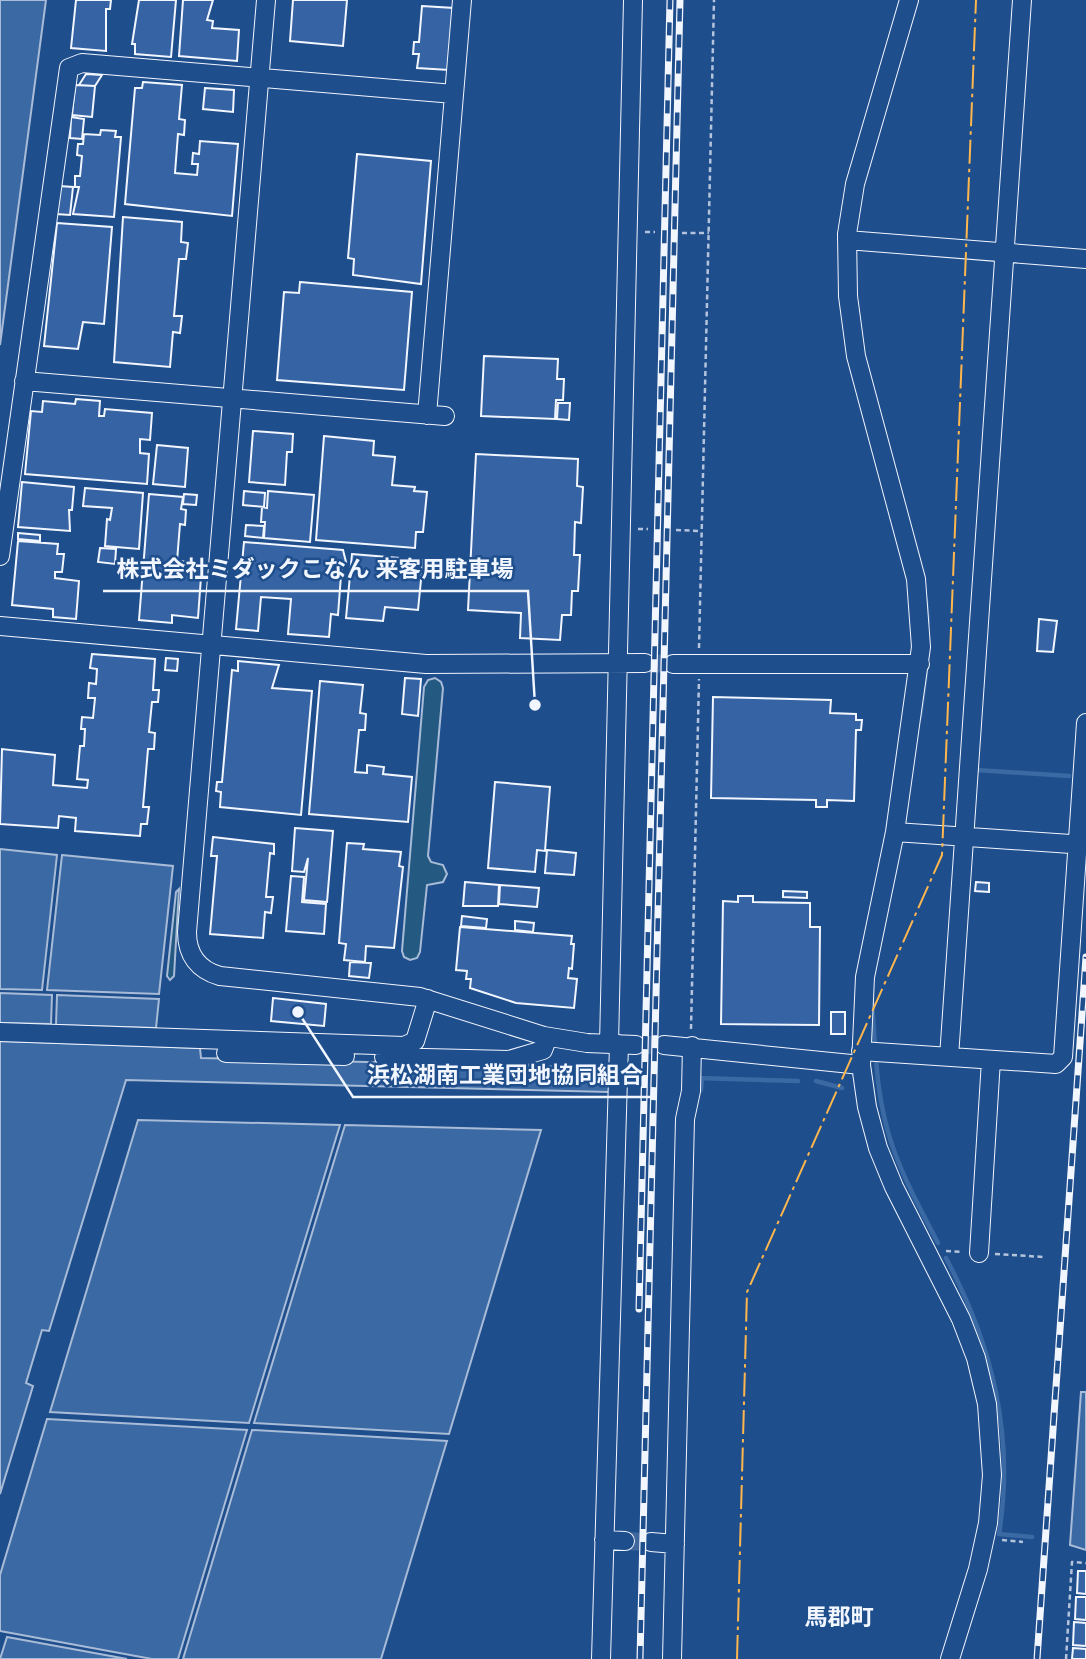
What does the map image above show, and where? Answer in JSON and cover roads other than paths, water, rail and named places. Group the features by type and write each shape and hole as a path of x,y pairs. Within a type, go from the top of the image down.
{"street":[{"path":"266,0 187,932 192,957 204,970 220,976 428,999 548,1037 621,1044"},
{"path":"24,381 436,415 454,94 462,0"},
{"path":"601,1659 621,1044 617,662 633,0"},
{"path":"909,0 855,184 847,240 848,296 856,356 916,579 920,613 920,664 895,832 865,977 861,1058 871,1128 885,1168 953,1300 976,1358 986,1405 991,1451 990,1499 985,1538 950,1659"},
{"path":"949,1057 1022,0"},
{"path":"0,556 69,68 82,62 454,94"},
{"path":"847,240 1086,259"},
{"path":"2,627 446,665 645,663"},
{"path":"673,664 920,664"},
{"path":"664,1045 861,1058 949,1057 1056,1064 1063,1058 1082,844 1086,723"},
{"path":"895,832 1082,844"},
{"path":"0,1032 404,1046 415,1041 428,999"},
{"path":"226,1053 509,1060 538,1053 545,1047 548,1037"},
{"path":"673,1659 685,1119 691,1091 692,1046"},
{"path":"979,1253 991,1060"},
{"path":"604,1540 625,1541"},
{"path":"652,1542 675,1544"}],"waterway":[{"path":"926,600 928,623"},
{"path":"920,717 926,673"},
{"path":"977,770 1069,776"},
{"path":"872,1002 875,1046"},
{"path":"876,1058 883,1111 895,1154 938,1243"},
{"path":"697,1078 798,1081"},
{"path":"701,1090 702,1079"},
{"path":"816,1081 842,1088"},
{"path":"946,1258 976,1324 996,1392 1004,1461 999,1534 1032,1537"}],"tunnel":[{"path":"645,663 673,664"},
{"path":"636,1045 664,1045"},
{"path":"625,1541 651,1542"}],"railway":[{"path":"639,1309 670,0"},
{"path":"640,1659 680,0"},
{"path":"1037,1659 1086,957"}],"place":[{"name":"株式会社ミダックこなん 来客用駐車場","path":"535,705"},
{"name":"浜松湖南工業団地協同組合","path":"298,1012"}],"district":[{"name":"馬郡町","path":"839,1617"}]}
